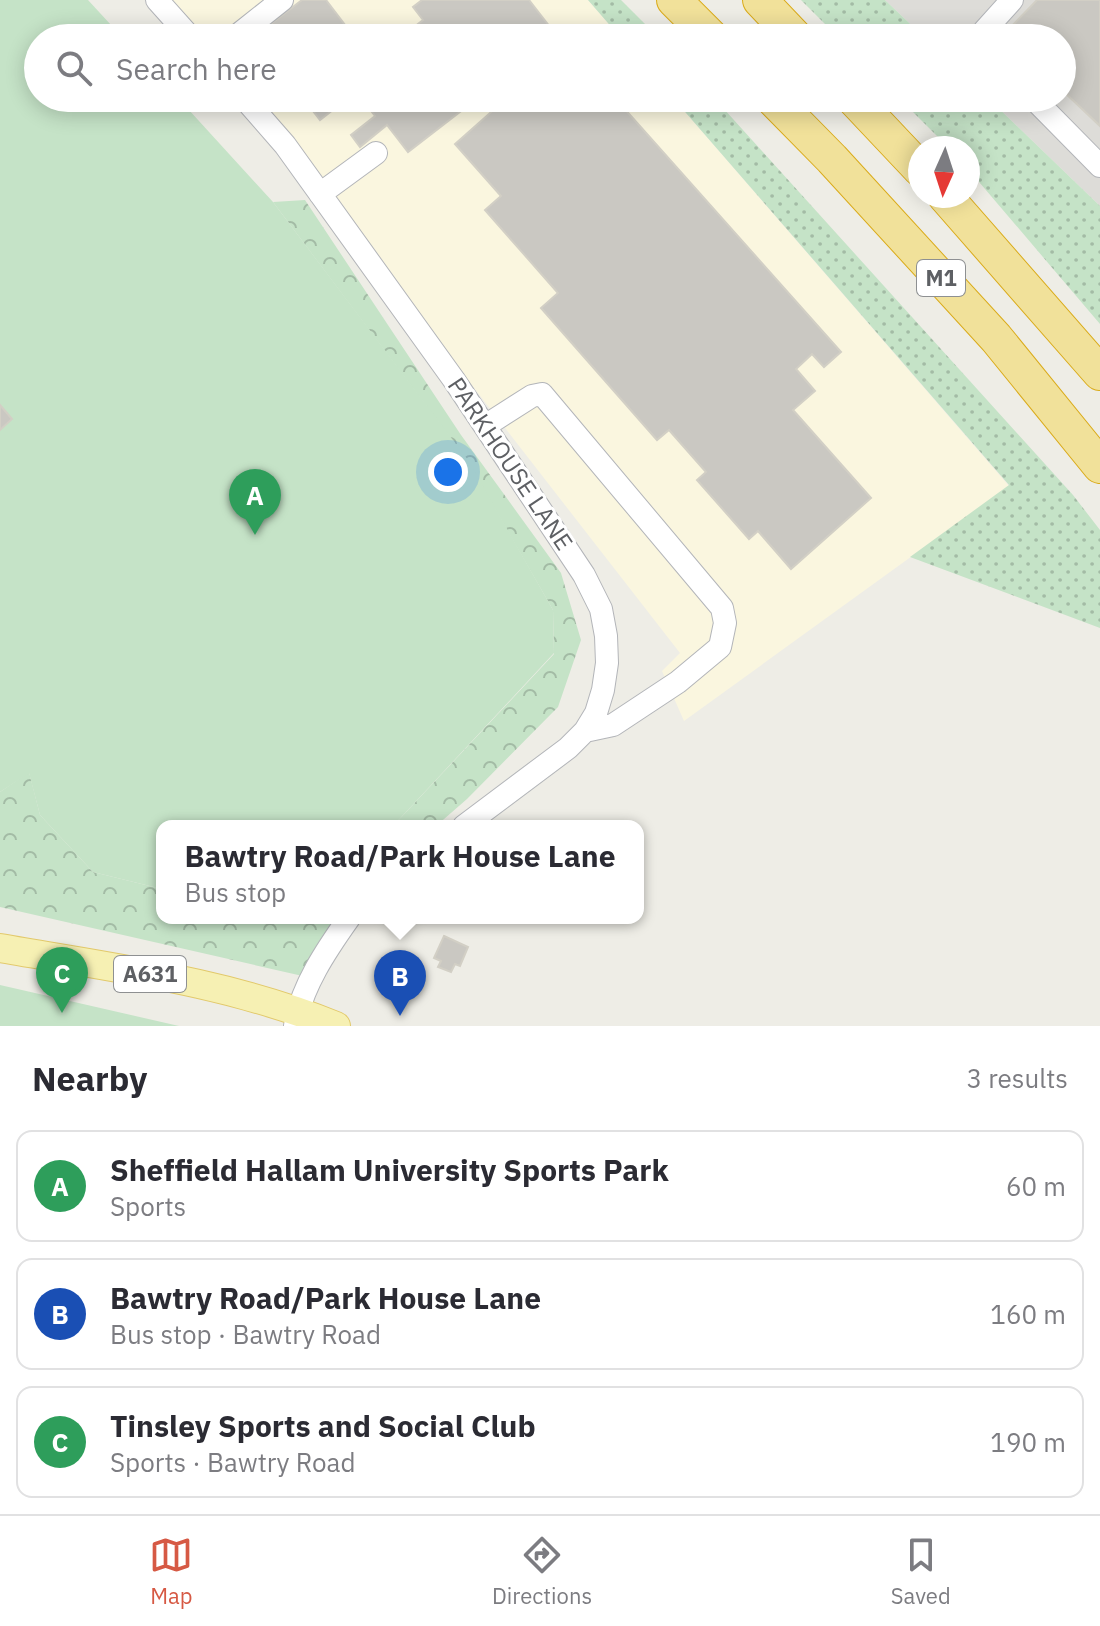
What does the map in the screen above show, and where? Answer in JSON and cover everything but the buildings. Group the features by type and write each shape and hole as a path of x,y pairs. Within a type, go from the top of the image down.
{"highway":[{"path":"674,0 698,24"},
{"path":"760,0 783,24"},
{"name":"M1","path":"786,112 996,338 1100,466"},
{"path":"866,112 908,156"},
{"name":"M1","path":"956,208 1100,373"}],"main road":[{"name":"A631","path":"0,948 231,991 296,1018 336,1026"}],"street":[{"path":"157,0 178,24"},
{"path":"252,24 282,0"},
{"path":"990,24 1012,0"},
{"name":"PARKHOUSE LANE","path":"256,112 285,145 485,426 584,575 601,609 606,636 605,676 596,713 585,731 568,748 472,820"},
{"path":"1047,112 1100,166"},
{"path":"320,194 376,153"},
{"path":"485,426 532,396 542,394 722,608 725,623 720,647 678,682 613,725 585,731"},
{"path":"296,1018 328,947 345,924"}],"shaded area":[{"path":"157,0 588,0 609,24 178,24"},
{"path":"885,0 1100,0 1100,206 1003,112 1076,112 1076,24 910,24"},
{"path":"256,112 685,112 1009,486 684,721 662,671 680,653"}],"green space":[{"path":"0,0 88,0 110,24 24,24 24,112 191,112 273,202 468,460 553,610 554,653 399,820 156,820 156,888 93,872 40,815 29,773 0,792"},
{"path":"588,0 621,0 645,24 609,24"},
{"path":"801,0 885,0 910,24 825,24"},
{"path":"685,112 727,112 1073,495 1100,530 1100,628 910,557 1009,485"},
{"path":"913,112 1003,112 1100,206 1100,324 980,183 980,136 937,136"},
{"path":"305,200 461,435 561,573 581,640 558,707 443,820 399,820 554,654 553,610 467,460 273,202"},
{"path":"29,772 40,815 93,872 156,888 156,924 331,924 307,977 0,907 0,792"},
{"path":"0,985 179,1026 0,1026"}],"place":[{"name":"Sheffield Hallam University Sports Park","path":"255,535"},
{"name":"Tinsley Sports and Social Club","path":"62,1013"},
{"name":"Bawtry Road/Park House Lane","path":"400,1016"}]}
